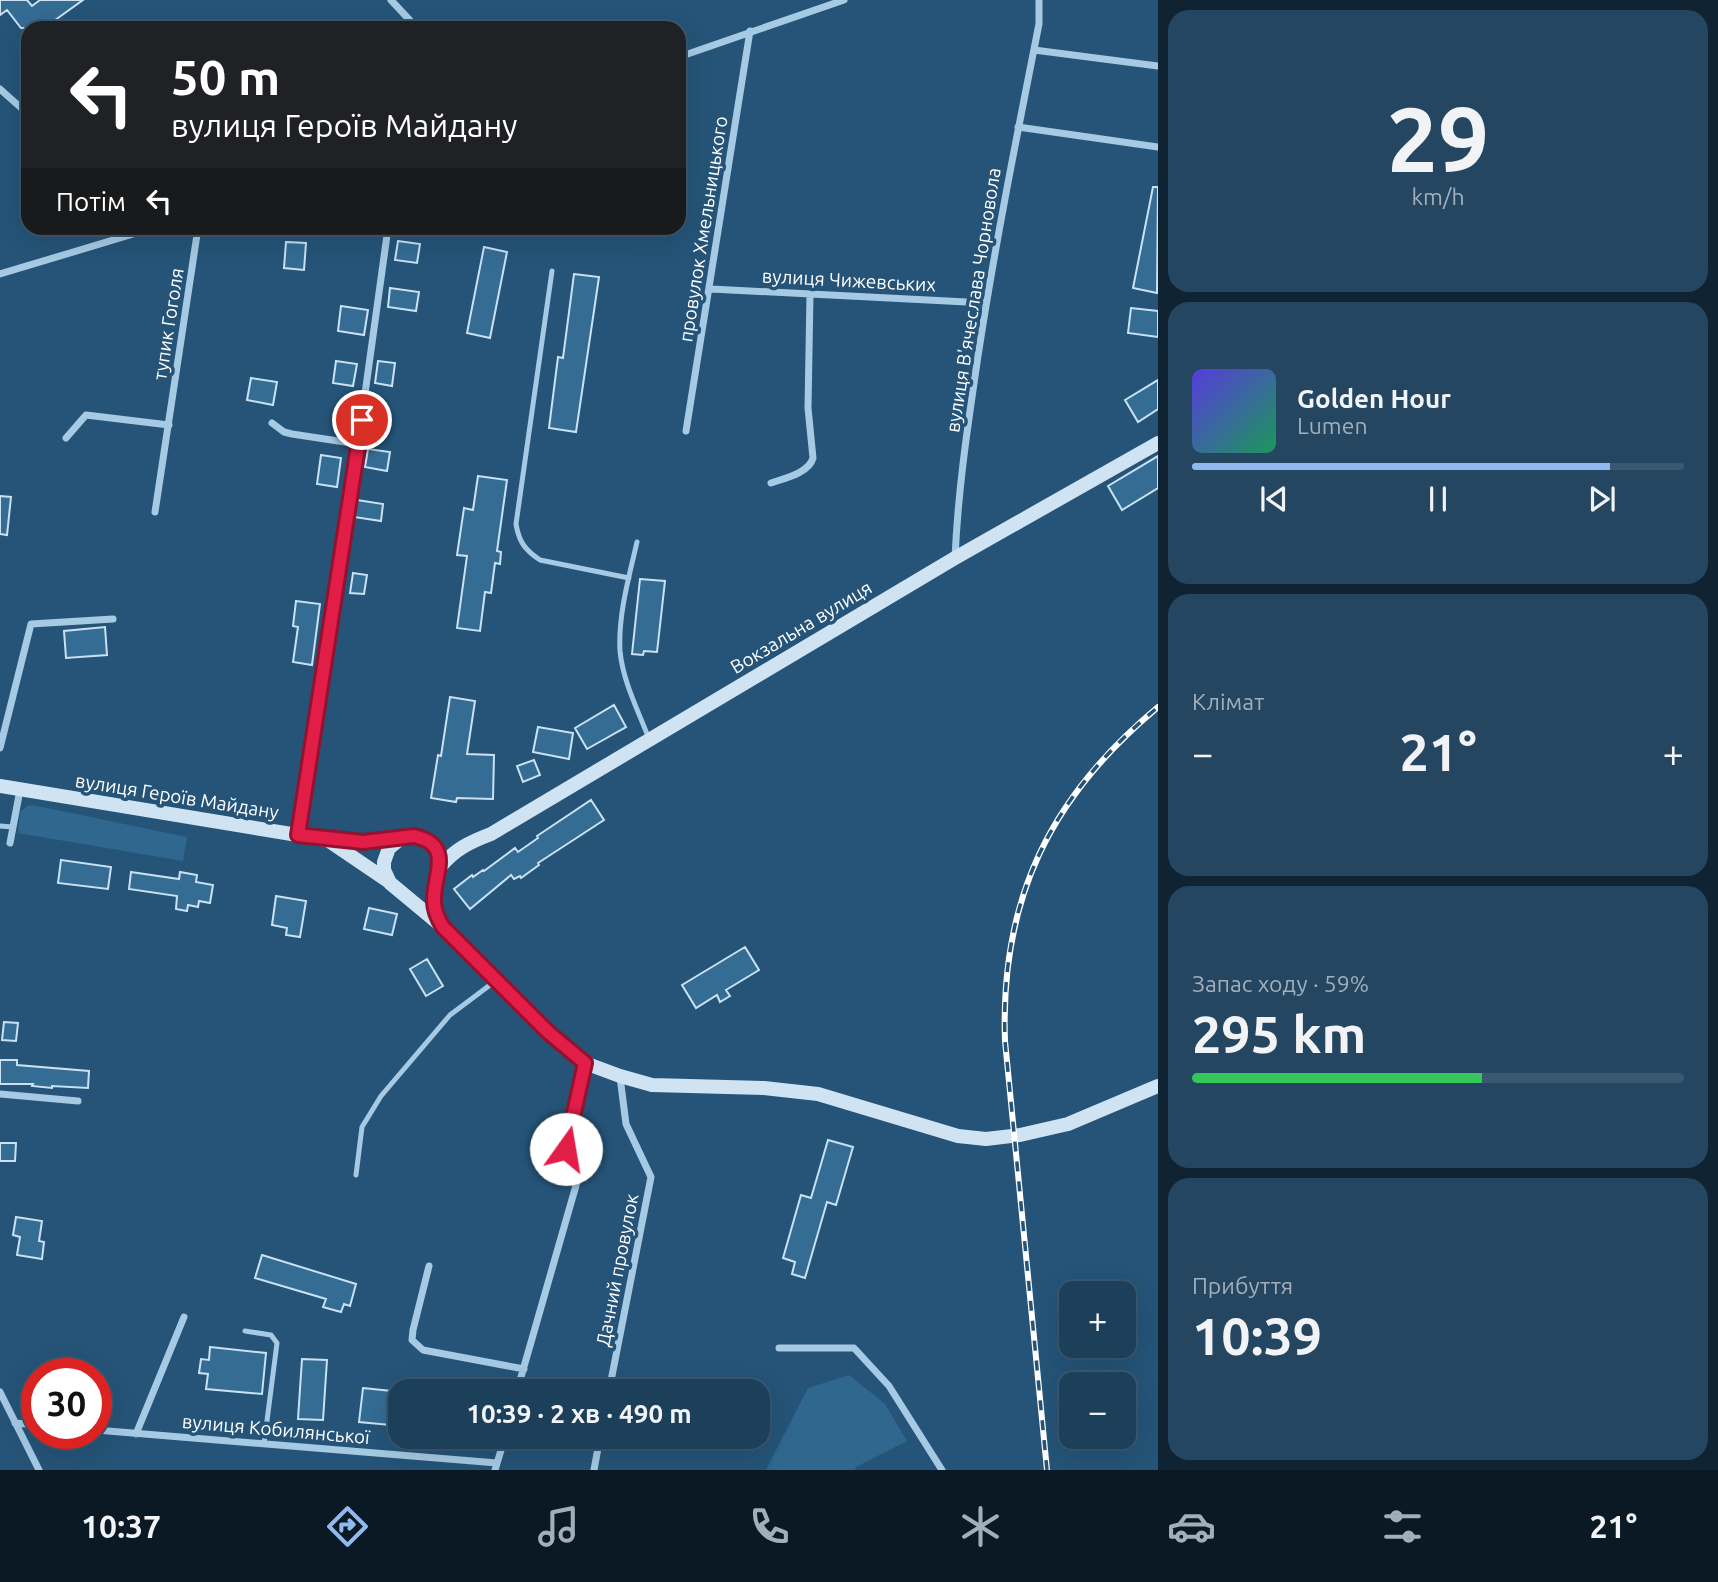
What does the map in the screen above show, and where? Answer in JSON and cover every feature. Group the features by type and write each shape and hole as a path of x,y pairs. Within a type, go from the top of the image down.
{"street":[{"path":"391,0 410,21"},
{"path":"686,54 844,0"},
{"name":"вулиця В'ячеслава Чорновола","path":"954,558 958,491 986,303 1039,24 1039,0"},
{"name":"провулок Хмельницького","path":"686,431 750,31"},
{"path":"1034,50 1158,66"},
{"path":"0,89 21,108"},
{"path":"1018,127 1158,147"},
{"path":"0,274 130,235"},
{"name":"тупик Гоголя","path":"155,512 197,235"},
{"path":"298,835 387,235"},
{"name":"вулиця Чижевських","path":"710,289 986,303"},
{"path":"771,483 805,470 811,465 813,458 807,408 810,294"},
{"path":"66,438 86,415 169,425"},
{"path":"272,423 284,432 292,434 358,444"},
{"name":"Вокзальна вулиця","path":"440,870 453,853 464,845 491,834 954,558 1158,443"},
{"path":"0,748 31,624 113,619"},
{"name":"вулиця Героїв Майдану","path":"0,786 328,840 363,842 414,836 428,841"},
{"path":"10,842 20,790"},
{"path":"400,839 389,848 384,862 384,870 396,887 417,892 424,890 435,881 440,870"},
{"name":"вулиця Героїв Майдану","path":"328,840 396,887 443,927 548,1032 585,1063 620,1076 652,1085 764,1088 818,1094 958,1136 986,1139 1020,1135 1069,1124 1158,1086"},
{"path":"428,841 438,852 440,870 434,903 443,927"},
{"name":"Вокзальна вулиця","path":"428,841 464,845"},
{"path":"521,1379 577,1182 566,1149 585,1063"},
{"name":"Дачний провулок","path":"611,1379 651,1177 626,1124 620,1076"},
{"path":"0,1094 78,1101"},
{"path":"429,1266 413,1330 412,1340 416,1345 423,1350 524,1369"},
{"path":"136,1434 184,1317"},
{"path":"779,1348 854,1348 890,1386 942,1470"},
{"path":"0,1392 39,1470"},
{"path":"15,1423 21,1424"},
{"name":"вулиця Кобилянської","path":"112,1432 496,1467"},
{"path":"496,1467 501,1449"},
{"path":"594,1470 598,1449"}],"lane":[{"path":"552,271 516,524 519,542 528,553 540,560 629,578"},
{"path":"637,542 622,614 620,650 633,702 649,739"},
{"path":"0,826 13,827"},
{"path":"356,1175 362,1127 381,1096 450,1015 496,980"},
{"path":"245,1331 271,1335 277,1343 264,1444"}],"shaded area":[{"path":"33,805 187,837 183,861 18,833 20,812"},
{"path":"849,1375 885,1404 907,1441 856,1467 855,1470 766,1470 808,1388"}],"building":[{"path":"0,0 27,0 32,6 40,0 83,0 54,21 21,21 21,28 7,10 0,15"},
{"path":"1153,187 1158,187 1157,293 1133,288"},
{"path":"398,241 420,244 417,263 395,260"},
{"path":"286,242 306,243 304,270 284,268"},
{"path":"484,247 507,252 490,338 467,333"},
{"path":"574,274 599,277 576,432 549,428 558,357 563,358"},
{"path":"390,288 419,292 416,311 388,307"},
{"path":"341,306 368,310 364,335 338,331"},
{"path":"1131,308 1158,311 1158,337 1128,333"},
{"path":"336,361 357,364 353,386 333,383"},
{"path":"378,361 395,363 392,386 375,383"},
{"path":"251,378 277,382 273,405 247,400"},
{"path":"1158,380 1158,409 1138,422 1125,400"},
{"path":"368,449 390,452 387,471 365,467"},
{"path":"321,455 341,458 337,487 317,484"},
{"path":"1158,456 1158,488 1122,510 1108,486"},
{"path":"478,476 507,480 497,551 501,552 500,564 495,563 491,593 485,592 480,631 457,628 467,556 457,555 464,508 473,510"},
{"path":"0,496 11,497 7,535 0,534"},
{"path":"357,500 383,504 381,521 354,517"},
{"path":"353,573 367,575 364,594 350,593"},
{"path":"640,579 665,581 657,652 644,651 643,655 632,654"},
{"path":"296,601 320,604 312,665 293,662 298,627 293,626"},
{"path":"105,627 107,655 66,658 64,631"},
{"path":"450,697 475,701 467,754 494,755 493,799 457,798 456,802 431,798"},
{"path":"614,705 626,727 587,749 575,728"},
{"path":"538,727 573,733 569,759 533,752"},
{"path":"534,760 540,775 523,782 517,766"},
{"path":"591,800 604,820 538,863 539,865 521,878 520,876 514,879 511,875 470,909 454,889 515,848 518,852"},
{"path":"61,860 111,867 108,889 58,883"},
{"path":"131,872 179,879 180,872 197,875 196,882 213,885 210,903 199,901 198,907 188,905 187,911 176,909 177,896 129,889"},
{"path":"276,896 306,901 300,937 286,935 287,928 272,925"},
{"path":"369,908 397,914 392,935 364,929"},
{"path":"745,947 759,970 726,990 730,996 720,1002 717,995 696,1008 682,985"},
{"path":"427,959 443,986 426,996 410,969"},
{"path":"4,1022 18,1023 16,1041 2,1040"},
{"path":"0,1060 17,1060 17,1065 89,1071 88,1088 0,1084"},
{"path":"828,1140 853,1147 836,1205 827,1202 805,1278 792,1274 795,1262 783,1258 801,1195 811,1198"},
{"path":"0,1143 16,1143 15,1161 0,1161"},
{"path":"16,1217 42,1221 39,1241 44,1242 42,1259 17,1255 20,1237 13,1235"},
{"path":"262,1255 356,1284 350,1306 344,1304 341,1312 323,1307 326,1299 255,1278"},
{"path":"210,1347 266,1353 262,1394 206,1389 208,1374 199,1373 201,1359 209,1360"},
{"path":"302,1359 327,1360 323,1420 298,1419"},
{"path":"363,1388 388,1391 388,1425 359,1422"}],"railway":[{"path":"1047,1470 1005,1041 1006,990 1012,942 1023,897 1039,854 1061,815 1088,777 1120,741 1158,707"}],"route":[{"path":"362,420 298,835 363,842 414,836 434,846 440,859 440,867 434,903 443,927 548,1032 585,1063 566,1149"}]}
